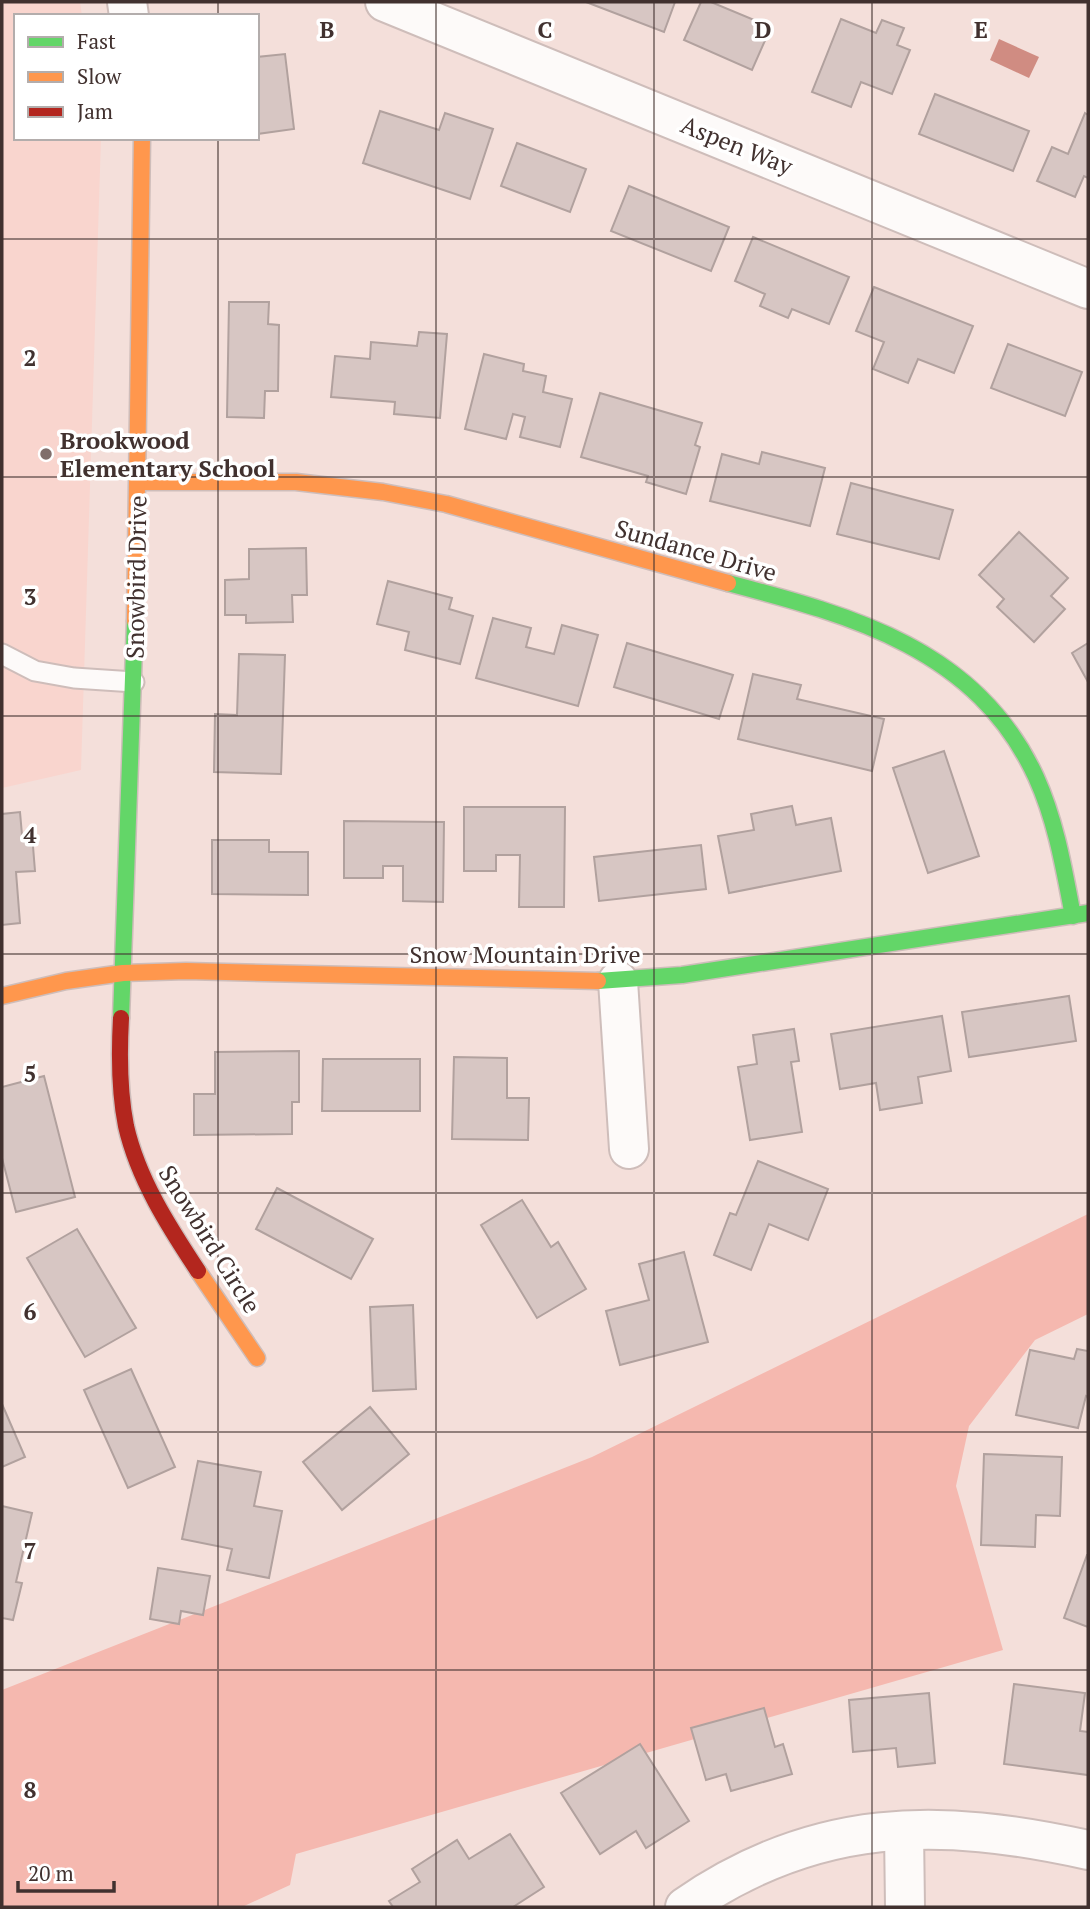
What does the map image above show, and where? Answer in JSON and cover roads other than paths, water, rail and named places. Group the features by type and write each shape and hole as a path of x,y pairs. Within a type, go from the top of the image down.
{"street":[{"name":"Aspen Way","path":"385,2 1088,289"},
{"name":"Snowbird Drive","path":"122,973 134,682 142,140"},
{"name":"Sundance Drive","path":"138,482 296,482 383,492 446,503 841,615 907,642 949,669 991,707 1018,743 1040,784 1081,915"},
{"name":"Snow Mountain Drive","path":"2,996 66,981 122,973 186,971 565,982 618,981 682,975 1081,915"},
{"name":"Snowbird Circle","path":"122,973 122,1094 129,1136 144,1179 166,1221 257,1357"},
{"path":"618,981 629,1149"},
{"path":"685,1907 712,1889 758,1865 807,1846 856,1835 966,1830 1032,1838 1088,1850"},
{"path":"904,1831 905,1907"}],"lane":[{"path":"2,654 35,671 74,678 134,682"}],"place":[{"name":"Brookwood Elementary School","path":"46,454"}]}
